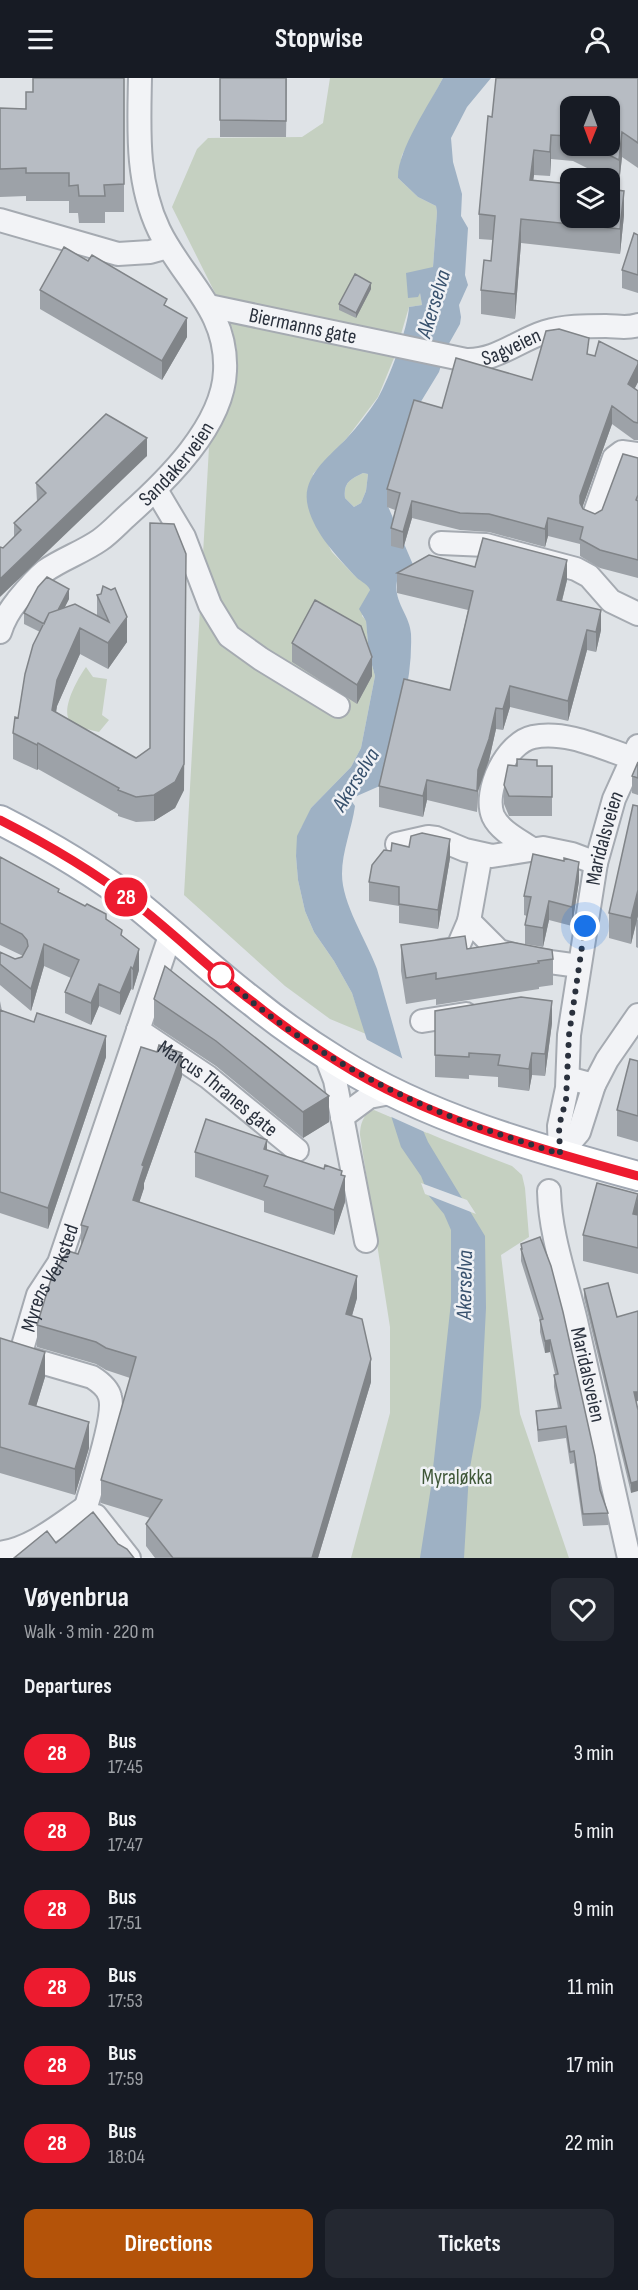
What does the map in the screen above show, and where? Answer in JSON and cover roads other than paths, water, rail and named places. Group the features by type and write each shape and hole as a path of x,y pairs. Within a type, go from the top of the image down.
{"main road":[{"path":"0,820 100,879 171,933 252,1002 375,1088 560,1154 638,1176"}],"street":[{"name":"Sandakerveien","path":"1,622 31,583 101,539 156,490 204,429 214,411 223,384 225,363 222,339 209,306 168,247 148,202 139,150 140,78"},
{"path":"0,220 118,254 150,252 168,247"},
{"name":"Biermanns gate","path":"209,306 396,345"},
{"name":"Sagveien","path":"396,345 462,360 486,358 544,333 559,329 577,327 635,332"},
{"path":"592,518 614,458 622,452 638,454"},
{"path":"156,490 184,537 210,605 229,636 254,655 338,706"},
{"path":"441,543 486,545 576,569 589,576 611,601 638,614"},
{"path":"532,849 498,824 491,809 494,782 507,753 515,745 531,737 541,736 576,739 635,752"},
{"name":"Maridalsveien","path":"560,1154 579,1132 581,1081 569,1035 596,862 614,799 635,752"},
{"path":"396,844 428,837 492,856 543,848 596,862"},
{"path":"418,954 457,949 469,921 481,854"},
{"path":"469,921 499,951 528,959 579,966"},
{"name":"Myrens Verksted","path":"86,1507 110,1419 110,1397 100,1382 92,1377 20,1356 38,1295 59,1263 171,933"},
{"path":"548,1002 574,997"},
{"path":"422,1021 491,1010"},
{"path":"581,1081 607,1060 638,1015"},
{"name":"Marcus Thranes gate","path":"138,1030 208,1077 297,1150"},
{"path":"326,1054 335,1080 366,1241"},
{"path":"342,1117 375,1088"},
{"name":"Maridalsveien","path":"549,1191 549,1207 556,1243 578,1330 628,1558"},
{"path":"0,1553 20,1548 40,1538 86,1507 96,1516 129,1558"}],"water":[{"name":"Akerselva","path":"443,78 491,78 467,107 451,138 453,162 462,194 461,216 468,228 465,275 468,285 459,305 460,324 447,347 439,372 414,413 387,504 414,567 397,581 396,589 410,627 409,672 382,785 350,799 355,806 342,874 350,909 377,969 422,1128 428,1142 485,1236 486,1308 481,1407 469,1473 464,1558 420,1558 431,1487 451,1302 451,1230 444,1214 429,1196 421,1176 401,1147 352,993 314,932 305,911 298,880 296,856 297,836 311,808 351,767 361,748 375,676 369,654 366,621 359,609 370,590 340,560 321,535 308,507 308,486 318,468 355,429 378,398 397,353 409,307 422,305 420,293 418,297 408,298 406,273 433,267 436,206 418,197 398,178 399,167 408,141","holes":["363,473 368,474 366,491 361,503 354,507 345,498 345,488 352,479"]}],"park label":[{"name":"Myraløkka","path":"457,1477"}]}
